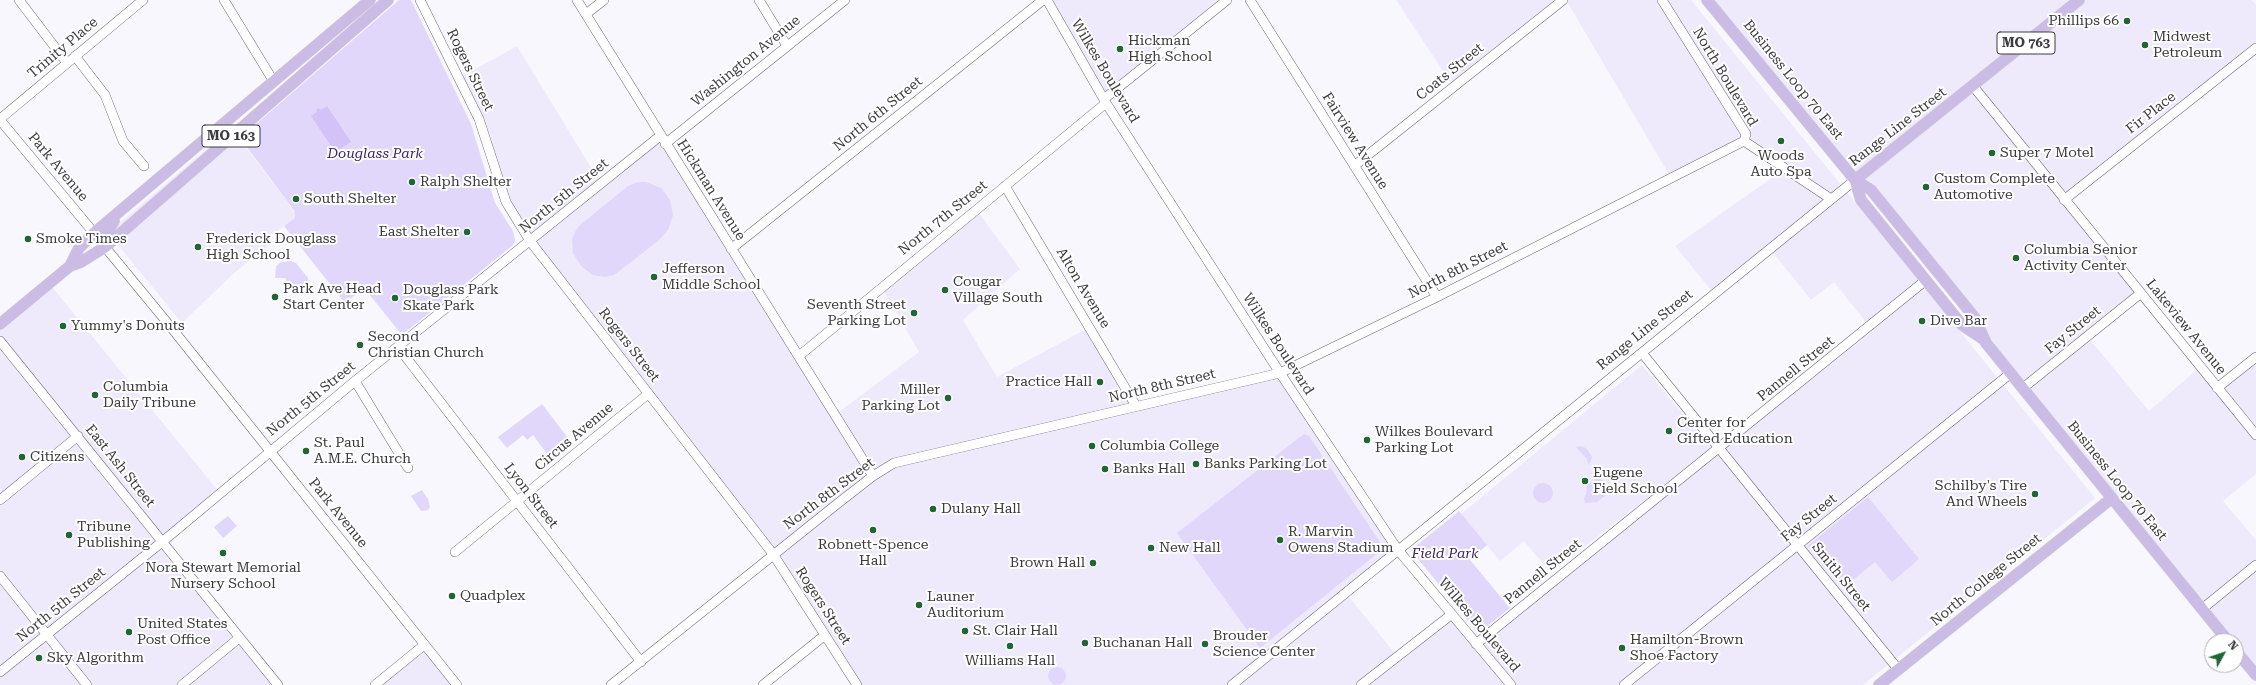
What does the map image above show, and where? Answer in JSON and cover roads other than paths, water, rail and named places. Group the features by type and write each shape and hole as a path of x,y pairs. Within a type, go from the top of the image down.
{"main road":[{"name":"MO 163","path":"70,266 79,248 94,233 370,0"},
{"name":"MO 163","path":"0,324 70,266 81,262 105,247 204,158 388,0"},
{"name":"Business Loop 70 East","path":"1708,0 1855,180 1871,190 1975,318 1983,339 2222,633"},
{"name":"Range Line Street","path":"1855,180 2079,0"},
{"name":"Business Loop 70 East","path":"1855,180 1861,200 1962,325 1983,339"},
{"path":"105,247 103,240 108,229 129,204"},
{"path":"81,262 90,250 94,233"},
{"name":"North College Street","path":"1879,685 2112,498"},
{"path":"2244,661 2256,676"}],"street":[{"path":"19,0 67,63"},
{"name":"Trinity Place","path":"0,119 143,0"},
{"path":"224,0 274,82"},
{"name":"Rogers Street","path":"420,0 479,120 506,202 530,241 773,554 856,685"},
{"name":"Hickman Avenue","path":"578,0 663,140 873,476"},
{"path":"586,14 604,0"},
{"path":"759,0 787,46"},
{"name":"Washington Avenue","path":"663,140 845,0"},
{"name":"North 6th Street","path":"731,249 1043,0"},
{"name":"Wilkes Boulevard","path":"1046,0 1105,101 1280,373 1398,550 1511,685"},
{"name":"North 7th Street","path":"799,356 1005,186 1226,0"},
{"name":"Fairview Avenue","path":"1250,0 1437,297"},
{"name":"Coats Street","path":"1354,166 1563,0"},
{"name":"North Boulevard","path":"1662,0 1746,134 1744,141 1831,199"},
{"name":"Fir Place","path":"2064,200 2256,48"},
{"path":"75,56 105,95 123,141 144,166"},
{"name":"Lakeview Avenue","path":"1973,86 2256,435"},
{"name":"Park Avenue","path":"0,119 94,233"},
{"name":"North 5th Street","path":"0,672 162,542 269,450 530,241 663,140"},
{"name":"North 8th Street","path":"612,685 773,554 873,476 894,464 1280,373 1437,297 1744,141"},
{"name":"Range Line Street","path":"1232,685 1855,180"},
{"name":"Alton Avenue","path":"1005,186 1136,406"},
{"name":"Park Avenue","path":"105,247 457,685"},
{"name":"Pannell Street","path":"1476,644 1719,449 1926,280"},
{"name":"Fay Street","path":"2022,388 2141,294"},
{"name":"East Ash Street","path":"0,341 278,685"},
{"name":"Lyon Street","path":"398,347 641,662"},
{"name":"Smith Street","path":"1642,353 1898,669"},
{"path":"2217,388 2256,357"},
{"name":"Fay Street","path":"1624,685 2010,373"},
{"path":"355,381 408,468"},
{"name":"Circus Avenue","path":"455,552 518,502 648,394"},
{"path":"0,500 78,436"},
{"path":"2202,609 2256,565"},
{"path":"0,576 87,685"},
{"path":"1360,685 1452,614"},
{"path":"763,685 825,635"},
{"path":"182,685 239,638"},
{"path":"376,685 424,645"}],"place":[{"name":"Phillips 66","path":"2127,21"},
{"name":"Midwest Petroleum","path":"2145,45"},
{"name":"Hickman High School","path":"1120,49"},
{"name":"Woods Auto Spa","path":"1781,141"},
{"name":"Super 7 Motel","path":"1992,153"},
{"name":"Ralph Shelter","path":"412,182"},
{"name":"Custom Complete Automotive","path":"1926,187"},
{"name":"South Shelter","path":"296,199"},
{"name":"East Shelter","path":"467,232"},
{"name":"Smoke Times","path":"28,239"},
{"name":"Frederick Douglass High School","path":"198,247"},
{"name":"Columbia Senior Activity Center","path":"2016,258"},
{"name":"Jefferson Middle School","path":"654,277"},
{"name":"Cougar Village South","path":"945,290"},
{"name":"Park Ave Head Start Center","path":"275,297"},
{"name":"Douglass Park Skate Park","path":"395,298"},
{"name":"Seventh Street Parking Lot","path":"914,313"},
{"name":"Dive Bar","path":"1922,321"},
{"name":"Yummy's Donuts","path":"63,326"},
{"name":"Second Christian Church","path":"360,345"},
{"name":"Practice Hall","path":"1100,382"},
{"name":"Columbia Daily Tribune","path":"95,395"},
{"name":"Miller Parking Lot","path":"948,398"},
{"name":"Center for Gifted Education","path":"1669,431"},
{"name":"Wilkes Boulevard Parking Lot","path":"1367,440"},
{"name":"Columbia College","path":"1092,446"},
{"name":"St. Paul A.M.E. Church","path":"306,451"},
{"name":"Citizens","path":"22,457"},
{"name":"Banks Parking Lot","path":"1196,464"},
{"name":"Banks Hall","path":"1105,469"},
{"name":"Eugene Field School","path":"1585,481"},
{"name":"Schilby's Tire And Wheels","path":"2035,494"},
{"name":"Dulany Hall","path":"933,509"},
{"name":"Robnett-Spence Hall","path":"873,530"},
{"name":"Tribune Publishing","path":"69,535"},
{"name":"R. Marvin Owens Stadium","path":"1280,540"},
{"name":"New Hall","path":"1151,548"},
{"name":"Nora Stewart Memorial Nursery School","path":"223,553"},
{"name":"Brown Hall","path":"1093,563"},
{"name":"Quadplex","path":"452,596"},
{"name":"Launer Auditorium","path":"919,605"},
{"name":"St. Clair Hall","path":"965,631"},
{"name":"United States Post Office","path":"129,632"},
{"name":"Buchanan Hall","path":"1085,643"},
{"name":"Brouder Science Center","path":"1205,644"},
{"name":"Williams Hall","path":"1010,646"},
{"name":"Hamilton-Brown Shoe Factory","path":"1622,648"},
{"name":"Sky Algorithm","path":"39,658"}],"park label":[{"name":"Douglass Park","path":"375,154"},
{"name":"Field Park","path":"1445,554"}]}
